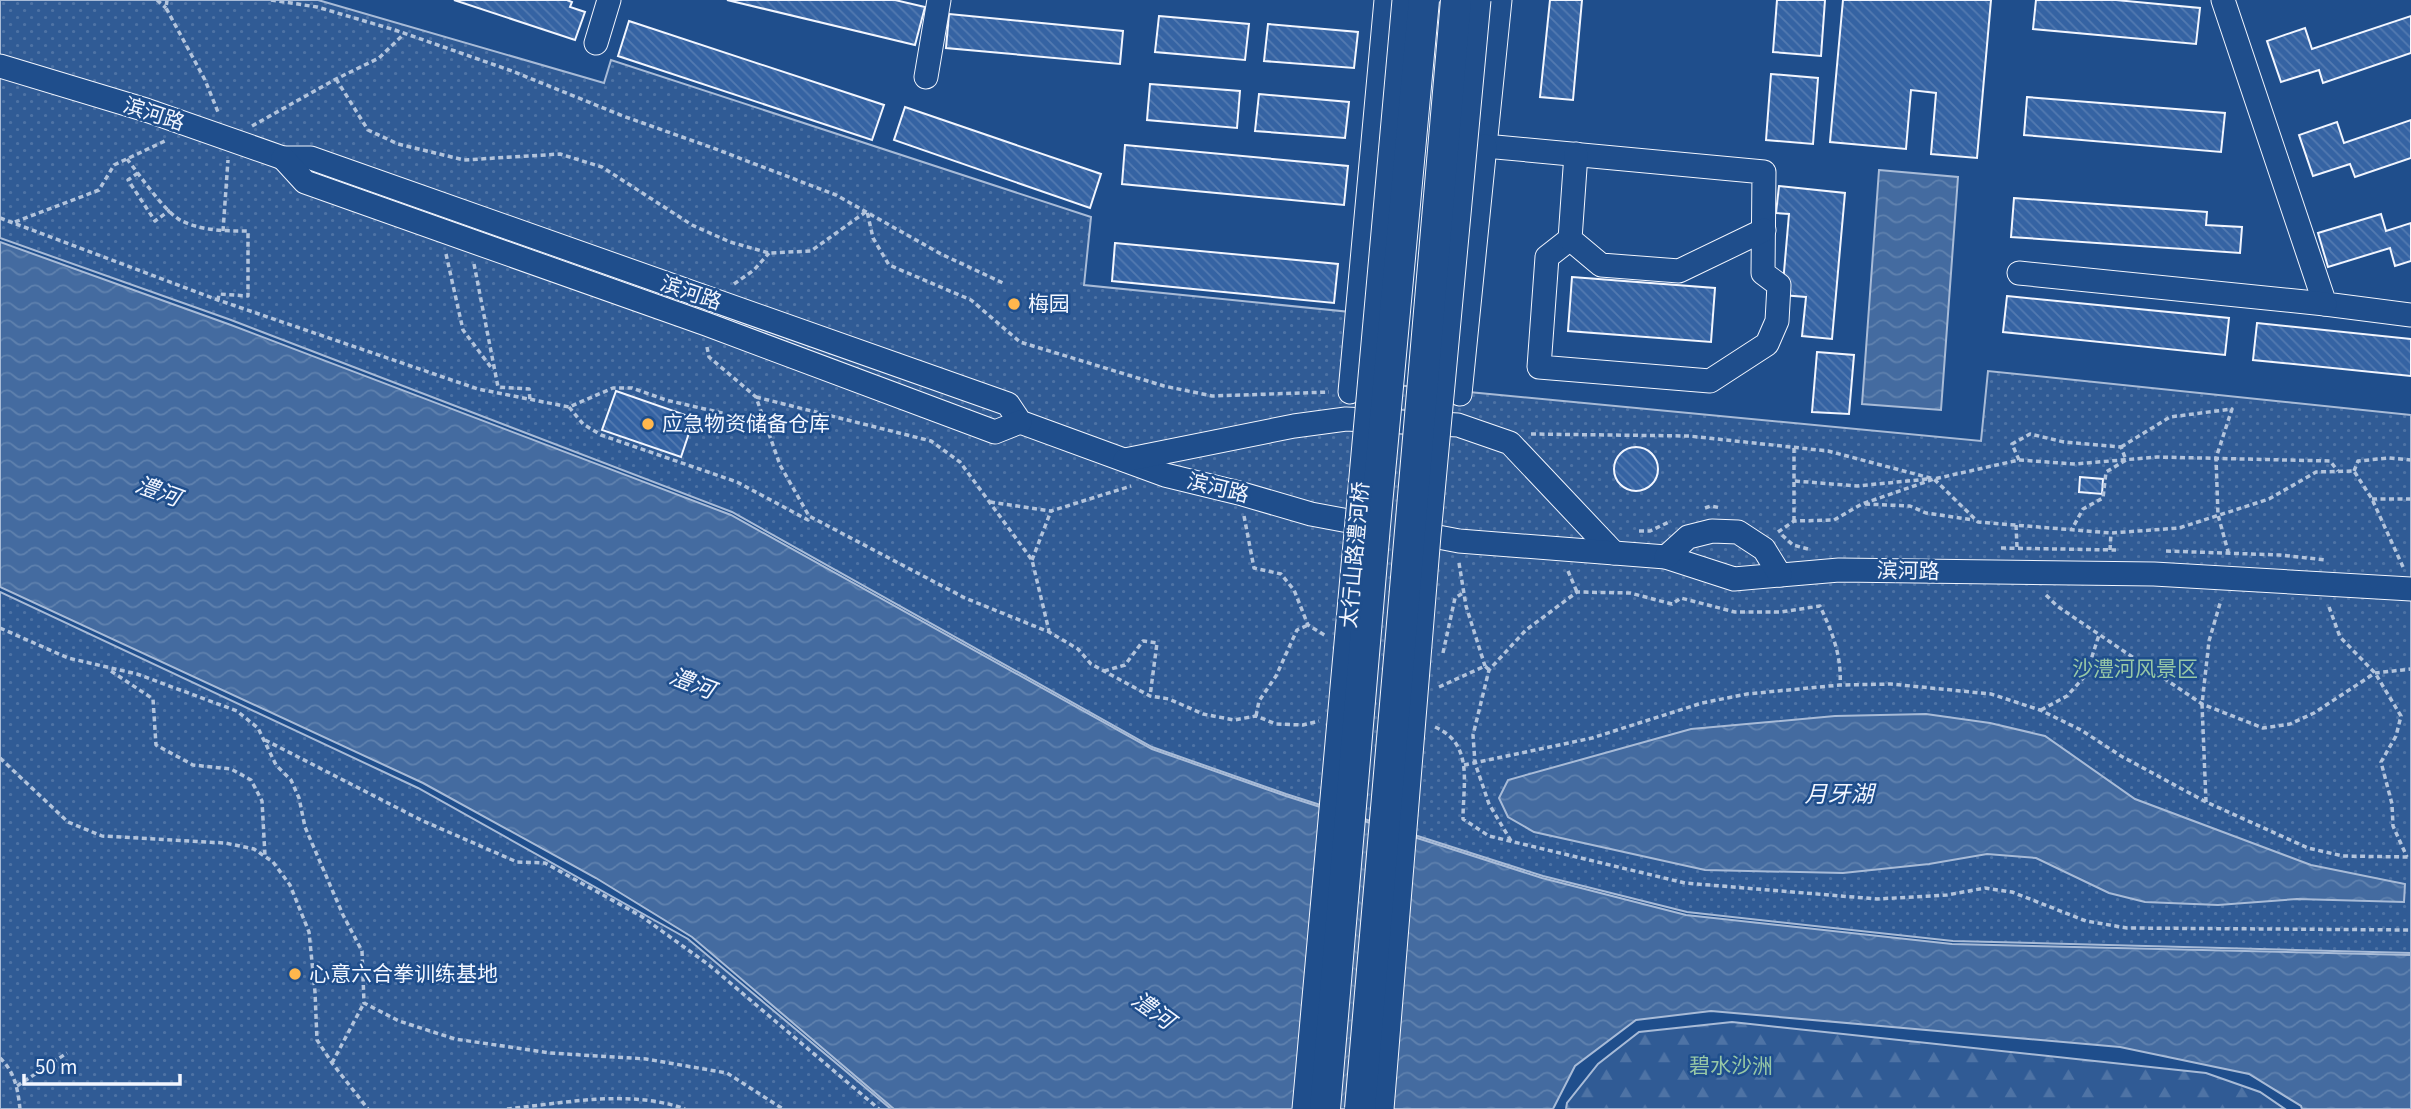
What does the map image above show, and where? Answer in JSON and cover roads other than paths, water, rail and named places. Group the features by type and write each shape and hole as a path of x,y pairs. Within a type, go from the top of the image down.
{"main road":[{"name":"太行山路澧河桥","path":"1325,1109 1366,524 1424,0"},
{"path":"1360,1109 1420,534 1456,0"}],"street":[{"path":"596,43 609,0"},
{"path":"926,77 939,0"},
{"path":"1349,392 1387,0"},
{"name":"太行山路澧河桥","path":"1304,1109 1366,524 1404,0"},
{"path":"1382,1109 1420,534 1479,0"},
{"path":"1460,394 1500,0"},
{"path":"2223,0 2325,304"},
{"name":"滨河路","path":"0,66 283,158 311,158 1008,404 1020,422 1123,461 1311,514 1366,524"},
{"path":"1485,146 1576,154 1764,172 1763,273 1779,285 1777,321 1767,344 1710,381 1539,367 1547,257 1570,239 1576,154"},
{"path":"283,158 305,182 711,326 995,432 1020,422"},
{"path":"469,240 477,217"},
{"path":"1570,239 1601,265 1679,271 1763,230"},
{"path":"2020,273 2411,315"},
{"path":"711,326 724,304"},
{"path":"1123,461 1294,426 1346,419 1458,425 1510,443 1609,547"},
{"path":"1666,557 1688,537 1712,531 1764,536 1764,549 1780,575"},
{"name":"滨河路","path":"1420,534 1459,541 1609,547 1666,557 1734,579 1839,570 2154,573 2326,584 2408,580"}],"water":[{"path":"1879,170 1958,177 1941,410 1862,404"},
{"name":"澧河","path":"0,242 231,325 731,515 1152,749 1286,796 1542,878 1686,915 1952,944 2411,955 2411,1109 2302,1109 2249,1074 2120,1047 1711,1011 1636,1020 1575,1066 1553,1109 894,1109 692,937 596,878 423,783 0,587"},
{"name":"月牙湖","path":"1926,714 1990,723 2045,736 2135,799 2311,865 2405,884 2404,902 2297,899 2218,905 2145,902 2109,893 2036,858 1987,854 1929,864 1843,873 1705,870 1534,832 1508,817 1499,798 1508,780 1691,729 1835,716"}],"place":[{"name":"梅园","path":"1014,304"},
{"name":"应急物资储备仓库","path":"648,424"},
{"name":"心意六合拳训练基地","path":"295,974"}],"park label":[{"name":"沙澧河风景区","path":"2135,669"},
{"name":"碧水沙洲","path":"1731,1066"}]}
